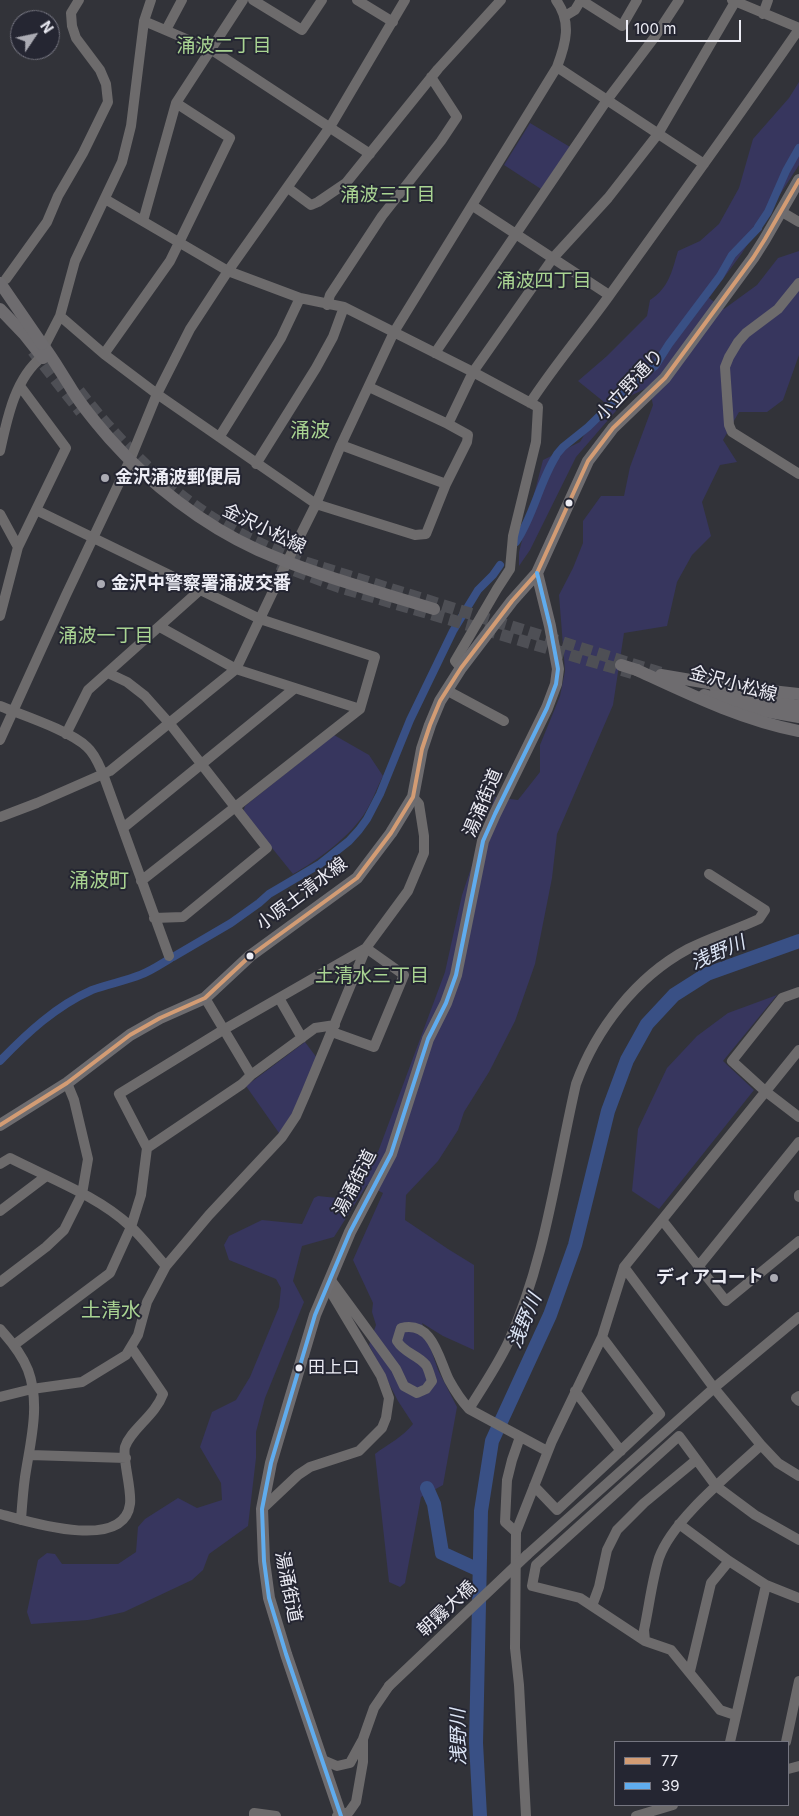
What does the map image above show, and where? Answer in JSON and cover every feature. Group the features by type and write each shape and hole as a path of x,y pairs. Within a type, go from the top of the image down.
{"main road":[{"name":"小立野通り","path":"537,573 588,461 612,428 665,378 753,258 782,212 799,180"},
{"path":"2,284 6,313 42,350"},
{"path":"2,284 42,350"},
{"name":"金沢小松線","path":"42,350 56,376 69,385 110,439 130,460 189,509 212,525 257,550 287,562 434,609"},
{"name":"小原土清水線","path":"0,1125 67,1083 130,1035 160,1018 205,998 250,956 357,878 391,833 414,797 422,748 440,701 461,668 521,590 537,573"},
{"name":"湯涌街道","path":"340,1816 269,1598 264,1561 262,1509 271,1462 315,1315 350,1232 391,1154 428,1039 446,1003 456,975 483,841 547,708 556,684 558,669 537,573"},
{"path":"621,665 637,670 739,715 770,725 799,731"},
{"path":"637,670 726,686 799,694"},
{"name":"金沢小松線","path":"799,706 660,677 742,707 799,717"}],"street":[{"path":"2,284 47,222 58,196 83,154 108,102 106,84 100,70 76,38 72,26 71,13 79,0"},
{"path":"0,451 7,417 20,386 60,316 75,261 122,162 131,126 144,21 151,0"},
{"path":"166,30 182,0"},
{"path":"142,221 176,103 243,0"},
{"path":"253,0 302,30 322,0"},
{"path":"357,0 393,22"},
{"path":"0,740 130,460 157,394 190,329 330,127 405,0"},
{"path":"288,188 311,205 346,183 431,77 501,0"},
{"path":"0,817 110,771 236,669 316,504 341,445 394,332 557,67 565,46 567,34 565,16 556,0"},
{"path":"565,16 575,10 581,0 622,26 637,0"},
{"path":"435,353 607,100 654,38 679,0"},
{"path":"763,14 768,0"},
{"path":"448,424 473,372 553,258 608,198 658,134 736,1 799,28 704,164 530,403"},
{"path":"144,21 212,50 370,154"},
{"path":"557,67 704,164"},
{"path":"327,305 330,295 382,216 441,141 457,117 431,77"},
{"path":"104,354 170,261 230,138 176,103"},
{"path":"105,199 228,272 300,298 344,308 473,372 538,407 536,442 513,536 510,569 455,661 461,668"},
{"path":"473,206 609,295"},
{"path":"782,212 799,222"},
{"path":"799,283 778,309 746,333 738,342 725,367 732,432 799,474"},
{"path":"220,436 281,338 300,298"},
{"path":"256,464 334,337 344,308"},
{"path":"60,316 104,354 157,394 316,504 415,535 426,534 446,484 467,442 468,435 369,387"},
{"path":"0,616 18,547 66,448 20,386"},
{"path":"341,445 446,484"},
{"path":"36,510 260,619 375,656 360,709 141,881"},
{"path":"0,514 18,547"},
{"path":"66,734 88,690 200,590"},
{"path":"160,627 236,669 360,709"},
{"path":"108,673 127,682 145,696 170,724 267,848 183,917 154,918"},
{"path":"123,828 295,688"},
{"path":"448,691 504,721"},
{"path":"0,706 66,734 87,747 96,758 104,774 169,956"},
{"path":"0,1397 32,1389 82,1382 98,1374 126,1355 138,1335 147,1302 166,1266 209,1215 282,1137 296,1116 366,948 408,891 424,852 420,804 414,797"},
{"path":"473,1412 508,1344 526,1298 540,1251 576,1084 583,1064 597,1038 619,1008 656,970 688,950 759,919 765,910 709,874"},
{"path":"14,1345 110,1273 130,1226 141,1195 147,1148 119,1094 223,1030 366,948"},
{"path":"147,1148 242,1084 251,1075 315,1028 333,1028 374,1047 404,975 366,948"},
{"path":"799,992 782,998 732,1061 765,1091 799,1117"},
{"path":"205,998 251,1075"},
{"path":"279,998 302,1038"},
{"path":"526,1816 519,1685 515,1648 516,1532 547,1451 602,1337 624,1267 799,1050"},
{"path":"0,1282 46,1247 64,1230 82,1194 88,1159 75,1104 67,1083"},
{"path":"698,1267 799,1142"},
{"path":"0,1164 10,1158 82,1194 130,1226 166,1266"},
{"path":"0,1211 45,1176"},
{"path":"662,1220 726,1301 799,1241"},
{"path":"624,1267 714,1388 761,1445 778,1463 799,1476"},
{"path":"329,1283 396,1368 404,1386 417,1393 426,1389 432,1381 427,1367 413,1355 403,1350 397,1341 402,1328 409,1326 420,1329 430,1338 438,1350 448,1379 460,1400 473,1412 547,1451"},
{"path":"262,1509 298,1475 310,1467 359,1451 382,1428 386,1418 389,1398 381,1376 329,1283"},
{"name":"朝霧大橋","path":"363,1739 374,1708 389,1686 527,1555 714,1388 799,1317"},
{"path":"0,1329 14,1345 28,1370 32,1389 34,1415 21,1520"},
{"path":"534,1486 557,1510 660,1414 602,1337"},
{"path":"0,1514 21,1520 83,1530 105,1530 123,1520 128,1513 130,1501 125,1448 129,1439 160,1403 163,1394 131,1347"},
{"path":"575,1392 621,1451"},
{"path":"799,1396 796,1398 799,1401"},
{"path":"516,1532 505,1522 505,1514 507,1480 519,1436"},
{"path":"735,1715 720,1710 671,1650 645,1640 580,1598 532,1586 536,1565 679,1436 716,1486 755,1515 799,1540"},
{"path":"645,1640 644,1630 659,1558 673,1531 716,1486 761,1445"},
{"path":"30,1455 126,1458"},
{"path":"592,1606 599,1586 607,1550 617,1530 644,1503 696,1460"},
{"path":"679,1524 729,1562 766,1585 799,1598"},
{"path":"690,1671 711,1583 729,1562"},
{"path":"730,1741 766,1585"},
{"path":"786,1741 799,1681"},
{"path":"323,1760 337,1766 350,1763 363,1739"},
{"path":"340,1816 350,1812 356,1802 363,1762 363,1739"},
{"path":"636,1816 671,1806"},
{"path":"254,1816 254,1813 276,1816"}],"shaded area":[{"path":"799,82 799,165 742,253 709,298 724,309 757,285 778,258 799,251 799,355 783,400 767,412 739,412 723,440 737,462 720,465 702,502 711,536 692,555 677,582 667,626 624,633 613,705 557,834 552,878 535,964 515,1021 489,1072 464,1112 458,1130 438,1161 406,1195 405,1220 474,1265 474,1350 443,1336 422,1323 438,1370 457,1407 443,1485 421,1497 405,1583 400,1587 389,1582 375,1454 400,1437 413,1424 398,1401 369,1345 376,1325 372,1312 373,1303 353,1260 383,1193 367,1185 334,1237 302,1246 293,1281 304,1302 265,1398 256,1432 256,1458 248,1526 209,1554 203,1570 192,1580 124,1612 88,1620 31,1624 27,1612 38,1560 47,1553 55,1554 62,1564 118,1564 136,1552 138,1527 145,1519 178,1498 197,1508 222,1500 221,1483 200,1447 212,1412 236,1400 250,1377 279,1307 281,1288 276,1279 229,1260 224,1245 229,1236 262,1220 302,1224 314,1198 318,1196 337,1198 356,1161 378,1152 445,972 462,895 495,797 518,800 540,772 540,745 560,696 565,671 559,595 583,543 583,521 601,496 624,496 630,467 653,405 649,387 628,397 576,457 530,550 519,566 519,552 543,460 580,442 604,402 578,381 607,356 647,316 650,300 666,284 672,272 678,251 700,241 719,224 739,188 753,139 789,98"},
{"path":"530,123 570,147 541,189 504,165"},
{"path":"334,735 369,755 383,776 368,807 352,829 323,855 293,874 243,812 245,806"},
{"path":"777,995 723,1061 754,1090 659,1209 632,1191 638,1129 667,1068 697,1036 728,1013"},
{"path":"305,1042 317,1058 291,1116 279,1133 246,1086"}],"waterway":[{"path":"758,227 768,212 786,171 799,148"},
{"path":"557,454 636,380 655,366 669,344 720,276 732,255 758,228"},
{"path":"516,542 556,456"},
{"path":"173,957 231,923 269,894 320,864 349,841 359,830 380,794 410,720 453,631 478,590 500,565"},
{"name":"浅野川","path":"480,1816 476,1743 481,1511 492,1441 550,1315 575,1245 608,1111 627,1060 647,1024 674,995 707,974 799,941"},
{"path":"0,1061 31,1030 79,996 144,973 171,958"},
{"path":"427,1488 434,1504 442,1553 479,1570"}],"tunnel":[{"path":"33,351 81,412"},
{"path":"79,391 138,458 172,488 208,515 256,542 307,563 661,673"},
{"path":"278,564 339,587 632,673"}],"transit line":[{"name":"77","path":"0,1125 67,1083 130,1035 160,1018 205,998 250,956 357,878 391,833 413,797 422,749 440,701 461,668 512,601 537,573 588,461 613,428 665,378 753,258 799,180"},
{"name":"39","path":"341,1816 269,1598 264,1561 262,1509 271,1463 315,1315 350,1232 391,1154 428,1039 446,1003 456,975 483,841 547,708 556,684 558,669 537,573"}],"place":[{"name":"金沢涌波郵便局","path":"105,478"},
{"name":"金沢中警察署涌波交番","path":"101,584"},
{"name":"ディアコート","path":"774,1278"},
{"name":"田上口","path":"299,1368"}],"district":[{"name":"涌波二丁目","path":"224,46"},
{"name":"涌波三丁目","path":"388,195"},
{"name":"涌波四丁目","path":"544,281"},
{"name":"涌波","path":"310,431"},
{"name":"涌波一丁目","path":"106,636"},
{"name":"涌波町","path":"99,881"},
{"name":"土清水三丁目","path":"372,976"},
{"name":"土清水","path":"111,1311"}]}
